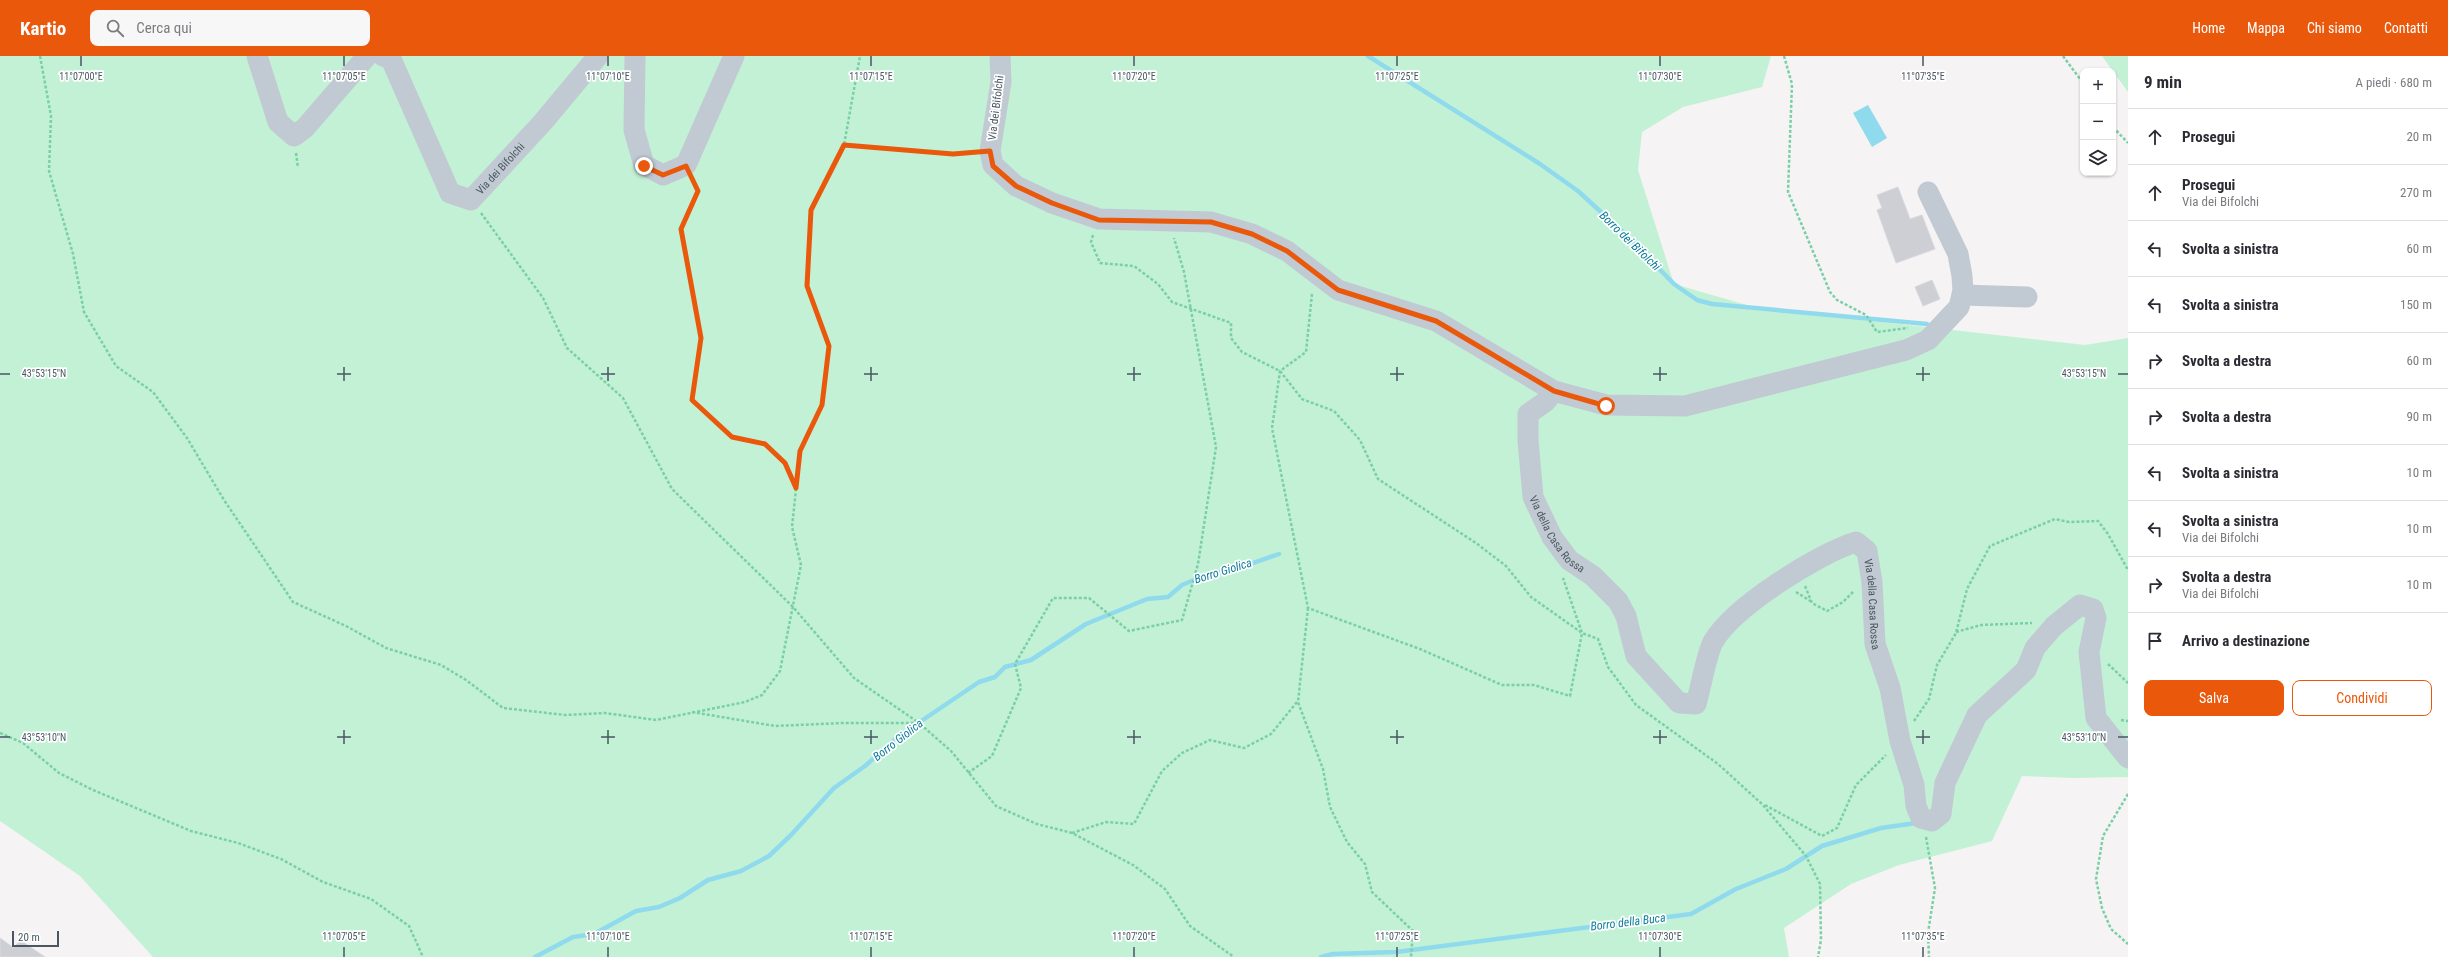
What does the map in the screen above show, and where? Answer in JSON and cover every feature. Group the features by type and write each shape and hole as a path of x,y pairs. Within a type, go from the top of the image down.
{"street":[{"path":"257,56 278,122 294,136 305,128 367,56"},
{"name":"Via dei Bifolchi","path":"383,56 392,59 450,193 471,200 543,122 598,56"},
{"path":"635,56 634,130 644,166 663,175 686,166 734,56"},
{"name":"Via dei Bifolchi","path":"1000,56 1001,82 990,151 993,166 1016,186 1052,203 1099,220 1169,220 1211,222 1252,234 1287,251 1338,290 1436,321 1554,391 1606,406 1685,406 1906,350 1928,340 1959,308 1962,295"},
{"path":"1928,192 1958,254 1962,276 1962,295 2027,297"},
{"name":"Via della Casa Rossa","path":"1554,391 1545,402 1528,414 1528,440 1533,497 1552,537 1569,560 1593,576 1618,601 1626,616 1636,656 1679,703 1696,704 1713,642 1737,614 1798,571 1841,546 1856,542 1867,551 1872,582 1875,644 1890,688 1900,741 1914,785 1918,813 1924,820 1932,821 1941,814 1945,782 1977,715 2026,670 2036,648 2054,626 2080,605 2093,609 2096,618 2089,652 2096,718 2128,758"}],"path":[{"path":"40,56 51,116 50,171 73,254 84,312 116,366 153,392 187,438 224,500 293,602 346,626 386,648 441,665 466,680 503,708 565,715 605,713 656,720 690,712 727,706 762,695 780,671 801,565 792,527 800,451 822,405 829,346 807,286 811,210 844,145 860,56"},
{"path":"1784,56 1792,84 1788,192 1830,292 1837,300 1866,315 1877,332 1906,328 1912,331"},
{"path":"2063,56 2080,79"},
{"path":"2116,130 2128,143"},
{"path":"844,145 953,154 990,151"},
{"path":"686,166 698,191 681,229 701,338 692,400 732,437 765,444 785,463 796,488"},
{"path":"471,200 544,298 567,348 623,398 672,488 793,607 854,678 919,723 951,751 996,806 1037,824 1072,833 1133,865 1165,889 1190,926 1234,957"},
{"path":"1099,220 1091,242 1100,263 1134,266 1158,284 1172,302 1231,324 1230,338 1242,352 1280,371 1302,399 1334,411 1360,440 1378,479 1500,562 1531,597 1582,633 1598,639 1608,667 1636,705 1718,764 1762,804 1806,856 1820,884 1821,940 1818,957"},
{"path":"968,773 992,756 1021,688 1015,664 1053,598 1089,598 1129,630 1182,620 1198,564 1216,447 1184,272 1169,220"},
{"path":"1312,292 1314,299 1306,352 1280,371 1272,428 1308,608 1298,702 1323,769 1330,807 1348,842 1365,864 1372,892 1413,931 1411,957"},
{"path":"1762,804 1822,836 1837,828 1856,785 1900,741 1929,699 1937,665 1956,633 1966,589 1990,546 2035,526 2055,519 2069,522 2098,521 2108,534 2128,570"},
{"path":"1308,608 1420,649 1502,685 1534,684 1570,696 1582,633 1562,578 1569,560"},
{"path":"1798,571 1812,602 1827,611 1843,602 1862,582 1872,582"},
{"path":"1956,633 1981,625 2032,623 2054,626"},
{"path":"1072,833 1106,822 1134,824 1162,771 1182,753 1210,740 1244,748 1272,734 1298,702"},
{"path":"690,712 775,726 843,722 919,723"},
{"path":"0,733 22,743 59,773 93,790 191,831 238,842 281,859 323,882 371,899 409,926 423,957"},
{"path":"2128,794 2103,836 2096,879 2102,908 2111,929 2128,944"},
{"path":"1925,830 1935,888 1928,933 1929,957"}],"green space":[{"path":"0,56 1771,56 1762,87 1683,107 1642,132 1638,170 1674,284 1757,308 2085,345 2128,338 2128,777 2073,778 2022,776 1992,841 1899,865 1851,884 1784,928 1789,957 153,957 80,876 0,821"},
{"path":"2102,56 2128,56 2128,92 2116,75 2116,68 2111,68"}],"water":[{"path":"1868,105 1887,138 1872,147 1853,113"}],"building":[{"path":"1898,187 1910,219 1922,215 1935,249 1896,263 1877,210 1882,208 1877,195"},
{"path":"1932,280 1940,299 1923,306 1915,287"},
{"path":"0,938 14,948 20,940 45,957 0,957"}],"waterway":[{"name":"Borro dei Bifolchi","path":"1368,56 1540,164 1578,191 1624,233 1674,284 1697,300 1712,304 1927,324"},
{"name":"Borro Giolica","path":"535,957 573,937 594,934 636,911 659,907 680,898 708,880 741,871 769,856 791,835 834,788 865,766 899,736 979,682 995,677 1005,667 1031,660 1086,624 1147,599 1168,597 1182,585 1206,575 1236,569 1279,554"},
{"name":"Borro della Buca","path":"1321,957 1333,954 1396,952 1691,914 1736,889 1786,869 1822,846 1881,828 1916,823"}],"route":[{"path":"644,166 663,175 686,166 698,191 681,229 701,338 692,400 732,437 765,444 785,463 796,488 800,451 822,405 829,346 807,286 811,210 844,145 953,154 990,151 993,166 1016,186 1052,203 1099,220 1169,220 1211,222 1252,234 1287,251 1338,290 1436,321 1554,391 1606,406"}]}
